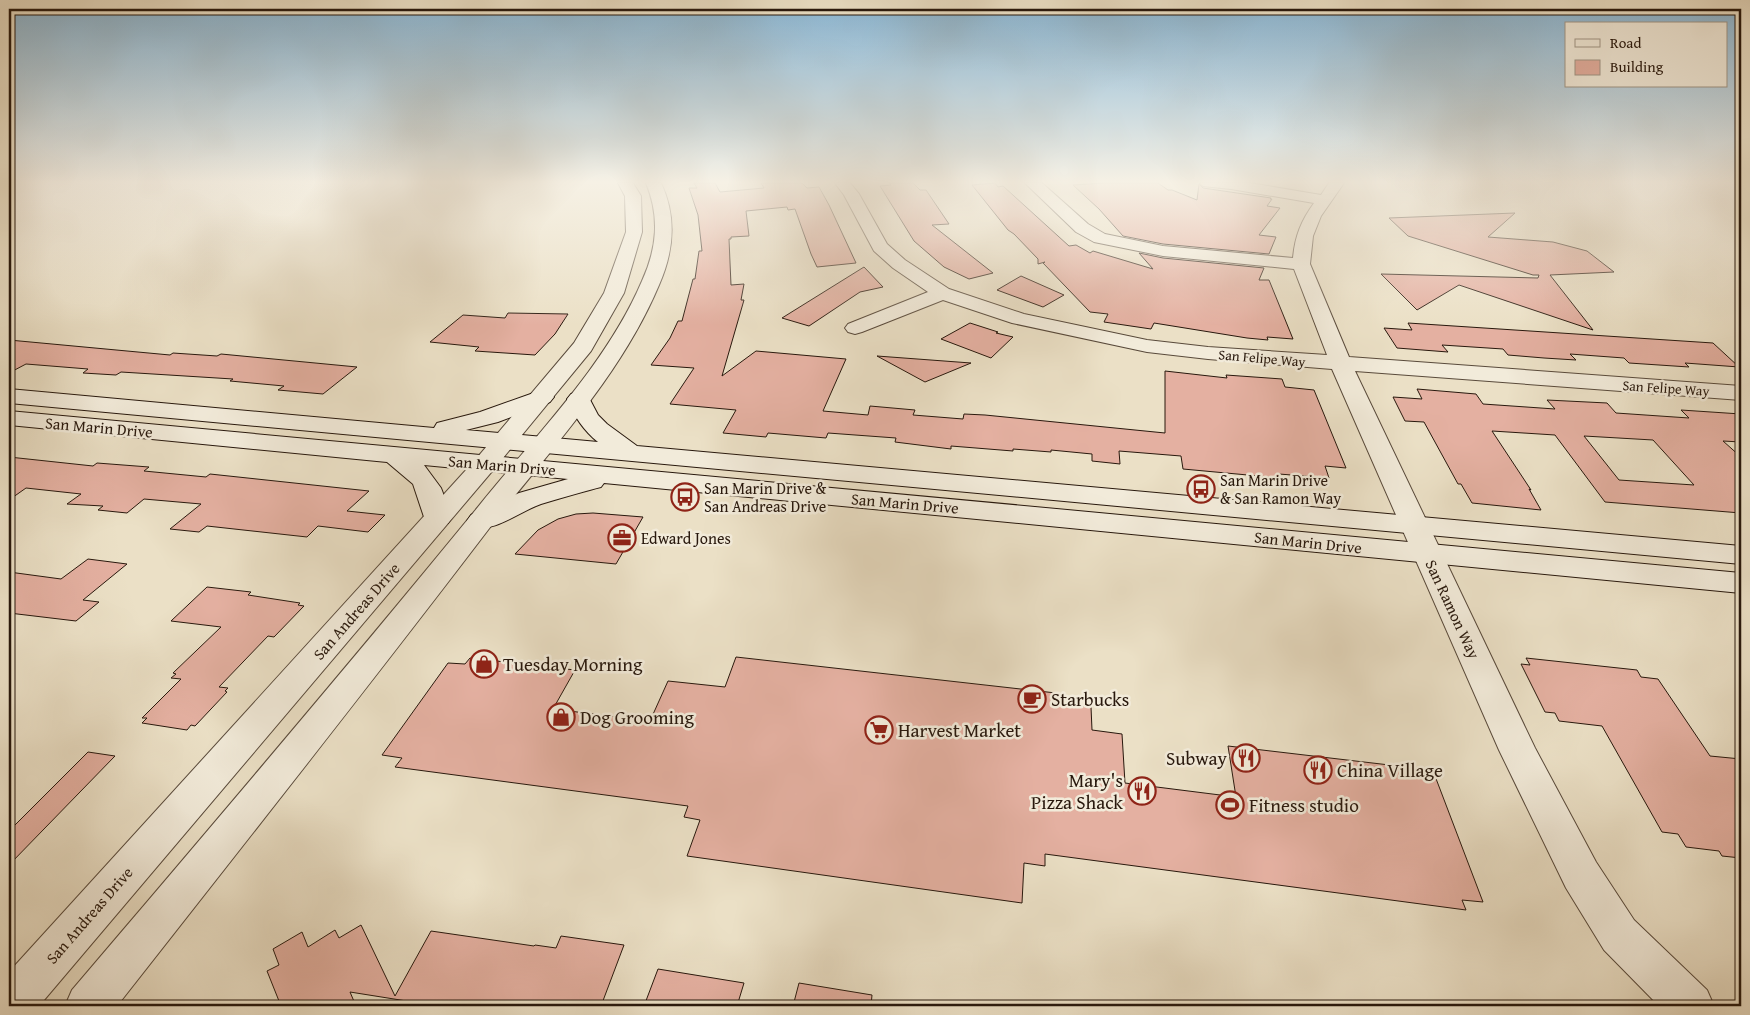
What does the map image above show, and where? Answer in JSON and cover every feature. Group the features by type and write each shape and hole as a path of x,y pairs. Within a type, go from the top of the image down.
{"street":[{"path":"88,1006 268,788 480,521 523,451 542,397 583,346 614,293 634,230"},
{"path":"523,451 579,399 621,342 637,312 662,253 665,230"},
{"name":"San Felipe Way","path":"871,230 880,247 899,264 942,293 1019,319 1147,346 1341,364 1741,393"},
{"path":"1086,230 1100,238 1163,251 1301,264"},
{"name":"San Ramon Way","path":"1307,230 1304,236 1301,264 1341,364 1518,750 1581,875 1619,935 1691,1006"},
{"path":"855,328 942,293"},
{"name":"San Marin Drive","path":"9,396 418,433 523,451 616,476 1085,519 1428,554 1741,583"},
{"path":"418,433 489,417 542,397"},
{"path":"579,399 583,412 591,424 599,432 632,453"},
{"name":"San Marin Drive","path":"9,418 485,464 523,451 632,453 1741,555"},
{"path":"394,455 424,479 432,495 438,517"},
{"name":"San Andreas Drive","path":"9,1006 485,464"},
{"path":"480,521 551,492 616,476"}],"building":[{"path":"700,230 748,230 749,236 731,237 729,239 731,285 744,284 741,300 744,300 722,376 756,351 846,359 823,411 868,415 870,406 915,410 913,415 963,419 964,414 985,415 1165,433 1165,371 1227,378 1226,375 1282,379 1285,387 1314,390 1346,468 1325,466 1329,478 1279,474 1280,478 1183,469 1181,456 1119,451 1120,464 1092,461 1092,454 1051,450 1051,452 1013,449 1013,451 951,446 951,449 895,442 896,438 828,433 826,438 768,433 766,437 723,433 736,410 670,404 694,368 651,365 670,338 678,321 682,321 693,279 695,279 699,251 702,251"},
{"path":"803,230 841,230 856,263 817,267"},
{"path":"907,230 939,230 993,273 969,279 944,267 914,241"},
{"path":"1009,230 1052,230 1069,246 1076,245 1090,253 1093,251 1153,269 1139,253 1163,258 1264,268 1259,280 1269,280 1293,339 1267,337 1268,340 1247,338 1154,323 1151,329 1104,322 1108,314 1090,312 1043,263 1045,262 1038,264 1038,259"},
{"path":"1118,230 1263,230 1259,235 1276,237 1269,254 1163,244 1123,236"},
{"path":"1402,230 1495,230 1488,237 1553,242 1587,251 1614,272 1550,275 1593,330 1459,285 1417,310 1381,274 1538,278 1539,275 1533,275 1408,236"},
{"path":"864,267 883,287 860,292 809,326 782,318"},
{"path":"1021,276 1064,295 1043,307 997,290"},
{"path":"508,313 568,314 555,334 535,355 475,351 479,347 430,342 463,315 505,318"},
{"path":"970,323 1013,337 991,358 941,339"},
{"path":"1408,323 1713,343 1739,367 1685,363 1689,367 1629,363 1624,358 1570,354 1576,360 1544,358 1508,355 1503,349 1442,345 1448,352 1397,348 1384,328 1412,330"},
{"path":"9,340 170,355 173,353 217,356 221,354 357,367 323,394 278,390 284,386 230,381 233,379 121,372 116,375 83,373 88,369 26,364 9,373"},
{"path":"877,356 971,363 925,382"},
{"path":"1417,389 1476,394 1483,404 1555,409 1547,400 1607,403 1616,413 1689,418 1681,410 1741,414 1741,442 1723,441 1741,457 1741,513 1605,502 1555,435 1492,431 1531,490 1529,489 1541,510 1472,503 1461,484 1458,484 1424,422 1405,421 1393,397 1422,399","holes":["1584,436 1653,440 1694,485 1619,480"]},
{"path":"9,457 93,466 97,463 149,467 144,471 206,477 210,474 369,491 347,511 385,515 368,532 318,526 307,537 207,526 199,532 170,529 201,504 144,499 127,513 98,510 103,506 67,504 81,494 26,488 9,500"},
{"path":"593,513 643,517 616,564 515,554 538,530 558,519 576,514"},
{"path":"88,559 127,564 83,600 99,602 76,621 9,613 9,572 61,579"},
{"path":"207,587 251,592 248,595 300,603 298,605 304,606 274,637 268,636 219,687 228,688 225,691 227,692 195,726 191,725 187,730 142,723 147,718 142,718 181,679 171,678 176,674 173,673 221,627 171,621"},
{"path":"736,657 1056,693 1056,703 1091,707 1092,730 1122,734 1125,783 1236,797 1228,746 1415,768 1417,774 1435,776 1483,902 1462,900 1466,910 1045,854 1045,866 1024,863 1022,903 687,856 700,820 684,817 688,806 395,767 402,758 382,755 448,663 465,664 470,658 575,670 553,709 650,721 668,681 725,687"},
{"path":"1526,658 1637,670 1641,677 1658,679 1710,756 1741,759 1741,858 1722,856 1719,851 1686,847 1678,834 1662,832 1602,726 1559,721 1555,713 1545,712 1521,664 1530,665"},
{"path":"88,752 115,756 9,865 9,831"},
{"path":"361,925 395,996 431,931 556,948 561,936 624,945 601,1006 438,1006 350,992 356,1006 281,1006 267,971 279,965 273,949 302,932 308,947 335,930 339,938"},
{"path":"658,969 744,983 737,1006 644,1006"},
{"path":"799,983 872,995 871,1006 793,1006"}],"place":[{"name":"San Marin Drive & San Ramon Way","path":"1201,489"},
{"name":"San Marin Drive & San Andreas Drive","path":"685,497"},
{"name":"Edward Jones","path":"622,538"},
{"name":"Tuesday Morning","path":"484,664"},
{"name":"Starbucks","path":"1032,699"},
{"name":"Dog Grooming","path":"561,717"},
{"name":"Harvest Market","path":"879,730"},
{"name":"Subway","path":"1246,758"},
{"name":"China Village","path":"1318,770"},
{"name":"Mary's Pizza Shack","path":"1142,791"},
{"name":"Fitness studio","path":"1230,805"}]}
